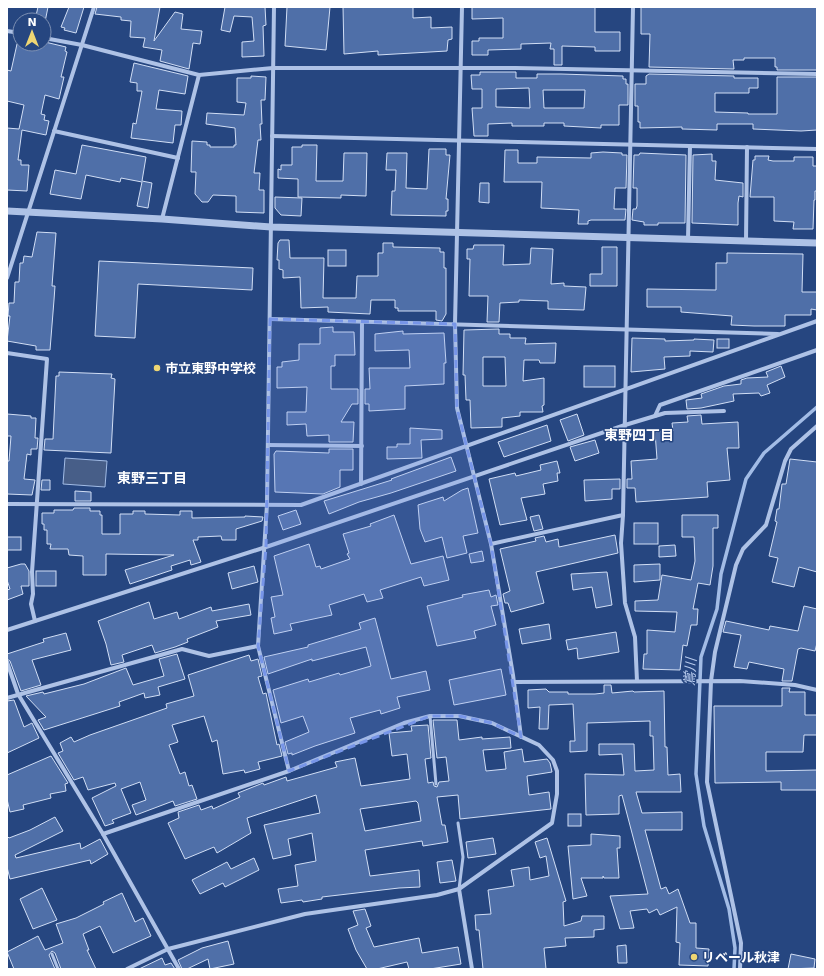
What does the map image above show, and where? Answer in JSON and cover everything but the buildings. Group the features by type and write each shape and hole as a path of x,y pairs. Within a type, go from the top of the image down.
{"street":[{"path":"7,278 94,7"},
{"path":"274,7 266,547 258,646 289,771"},
{"path":"462,7 455,324 457,408 491,544 514,682 521,737"},
{"path":"633,7 623,515 621,543 625,603 635,637 637,681"},
{"path":"52,39 82,44 199,76 273,68 516,68 817,74"},
{"path":"162,219 199,76"},
{"path":"54,131 178,158"},
{"path":"272,136 817,149"},
{"path":"688,239 690,146"},
{"path":"746,241 747,147"},
{"path":"7,211 162,219 271,228 817,243"},
{"path":"270,319 781,334"},
{"path":"361,484 362,322"},
{"path":"7,504 302,505 817,322"},
{"path":"655,416 660,406 817,350"},
{"path":"7,353 47,359 38,504 32,572 33,594 31,604 35,621"},
{"path":"7,630 266,547 625,425 664,414 724,411"},
{"path":"740,969 741,943 707,782 710,681 736,565 743,549 766,525 785,461 791,449 795,443 817,426"},
{"path":"268,445 362,446"},
{"path":"491,544 623,515"},
{"path":"7,698 182,649 209,656 258,646"},
{"path":"7,662 18,694 103,834 179,969"},
{"path":"514,682 740,681 795,685 817,690"},
{"path":"103,834 289,771 404,723 430,716 459,716 492,723 538,745 553,760 557,771 557,794 552,823 459,889 437,895 304,914 168,949 127,969"},
{"path":"459,889 472,969"}],"lane":[{"path":"430,716 436,784"},
{"path":"458,823 463,857 459,889"},
{"path":"52,954 58,969"}],"highlighted area":[{"path":"270,319 455,324 457,408 491,544 521,737 492,723 459,716 430,716 289,771 258,646 266,547"}],"water":[{"path":"65,458 107,461 105,487 63,484"}],"waterway":[{"name":"鴬川","path":"734,969 735,948 729,909 704,826 696,774 701,657 717,609 721,574 746,479 764,453 817,407"}],"place":[{"name":"市立東野中学校","path":"157,368"},
{"name":"リベール秋津","path":"694,957"}],"district":[{"name":"東野四丁目","path":"639,435"},
{"name":"東野三丁目","path":"152,478"}]}
